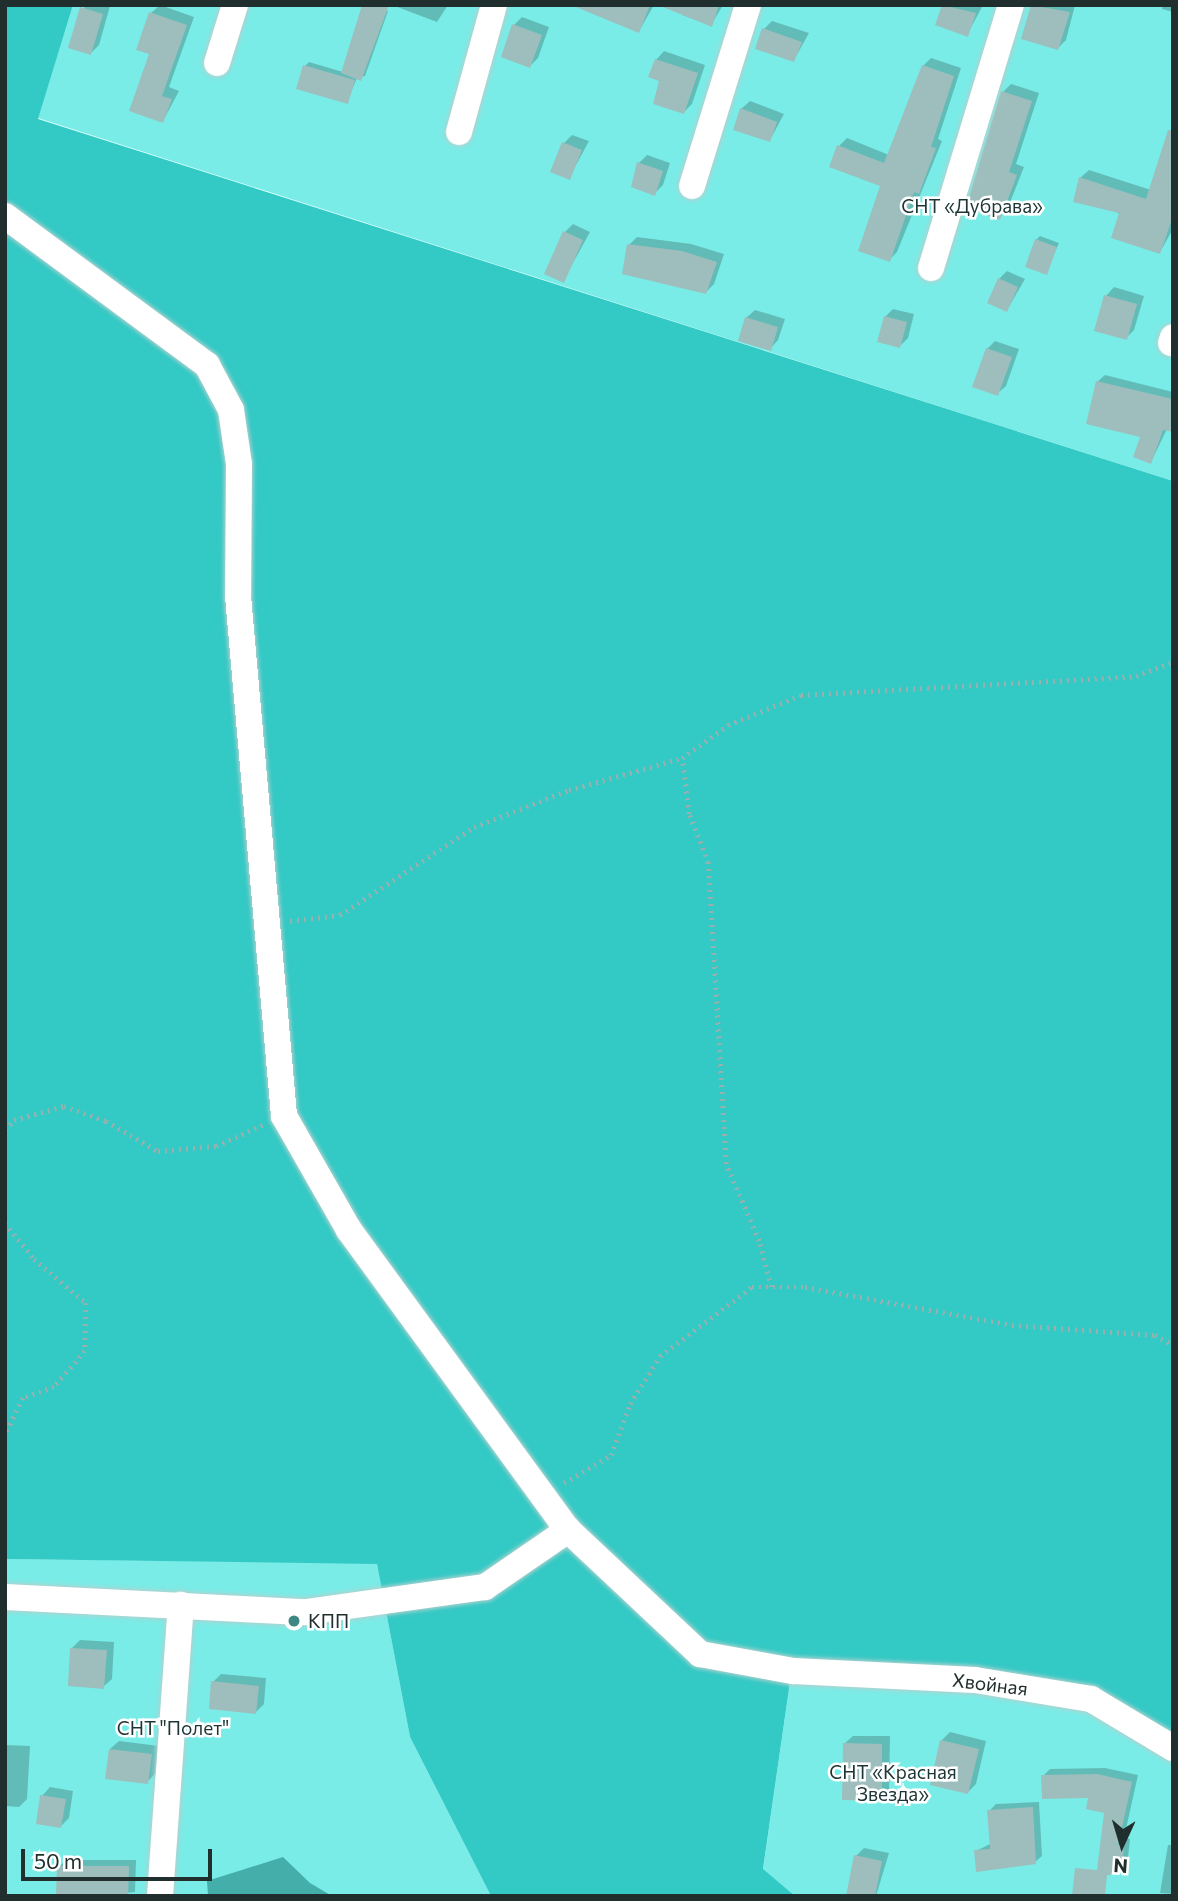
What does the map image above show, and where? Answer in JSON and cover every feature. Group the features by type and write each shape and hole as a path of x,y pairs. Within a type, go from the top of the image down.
{"street":[{"path":"217,63 235,5"},
{"path":"459,132 494,5"},
{"path":"692,186 748,5"},
{"path":"931,268 1011,5"},
{"path":"5,216 207,365 231,410 239,464 238,596 284,1116"},
{"name":"Хвойная","path":"284,1116 349,1230 568,1530 700,1654 793,1671 975,1680 1091,1699 1173,1748"},
{"path":"5,1597 306,1612 485,1587 568,1530"},
{"path":"160,1896 181,1605"}],"path":[{"path":"269,924 340,915 474,827 569,790 682,758 728,725 801,695 1136,676 1173,662"},
{"path":"682,758 689,814 708,863 726,1164 759,1241 772,1287"},
{"path":"5,1130 14,1120 64,1106 106,1121 159,1151 216,1146 284,1116"},
{"path":"5,1223 34,1259 86,1303 85,1351 54,1387 23,1398 5,1434"},
{"path":"540,1492 573,1480 611,1455 630,1404 660,1356 752,1287 805,1287 1012,1325 1155,1335 1173,1345"}],"green space":[{"name":"СНТ «Дубрава»","path":"73,5 1173,5 1173,481 38,118"},
{"name":"СНТ \"Полет\"","path":"5,1559 377,1563 410,1737 491,1896 5,1896"},
{"name":"СНТ «Красная Звезда»","path":"793,1661 1001,1679 1173,1739 1173,1896 795,1896 763,1870"}],"shaded area":[{"path":"5,5 73,5 38,119 1173,481 1173,1739 1001,1679 793,1661 763,1869 795,1896 491,1896 410,1737 377,1564 5,1559"},
{"path":"283,1857 310,1883 332,1896 208,1896 207,1881"}],"building":[{"path":"362,5 389,5 361,81 341,73"},
{"path":"571,5 650,5 639,33"},
{"path":"658,5 719,5 712,27"},
{"path":"942,5 976,13 968,37 935,25"},
{"path":"1031,5 1070,12 1058,50 1021,39"},
{"path":"80,7 103,14 91,55 68,48"},
{"path":"149,12 187,25 162,96 172,99 163,123 129,111 149,54 136,50"},
{"path":"512,24 542,35 530,68 501,57"},
{"path":"762,28 802,42 794,62 755,49"},
{"path":"655,59 698,73 684,114 653,104 659,81 648,77"},
{"path":"303,65 355,80 348,104 296,89"},
{"path":"922,65 954,76 931,147 936,148 919,194 914,192 890,262 858,251 880,186 829,167 837,145 884,163"},
{"path":"1001,91 1032,101 1009,172 1017,175 1000,220 966,207"},
{"path":"740,108 777,122 770,142 733,130"},
{"path":"1168,130 1173,130 1173,216 1160,254 1111,238 1119,213 1073,202 1079,177 1146,199"},
{"path":"562,142 582,150 570,180 550,172"},
{"path":"637,162 663,171 655,196 631,187"},
{"path":"563,231 583,240 564,283 544,274"},
{"path":"1035,239 1057,247 1047,275 1025,267"},
{"path":"627,244 682,251 717,262 706,294 622,274"},
{"path":"998,278 1018,287 1007,312 987,303"},
{"path":"1104,295 1137,304 1127,340 1094,331"},
{"path":"884,316 907,322 900,348 877,342"},
{"path":"745,317 778,327 771,351 738,341"},
{"path":"986,348 1012,357 998,396 972,387"},
{"path":"1096,381 1173,399 1173,432 1163,430 1151,464 1133,457 1140,437 1086,424"},
{"path":"70,1648 107,1650 104,1689 68,1686"},
{"path":"211,1681 259,1686 256,1714 209,1709"},
{"path":"940,1740 979,1749 968,1794 930,1785"},
{"path":"843,1743 882,1744 882,1801 842,1800"},
{"path":"109,1749 152,1754 148,1784 105,1779"},
{"path":"1097,1774 1132,1782 1118,1845 1124,1845 1122,1867 1114,1866 1111,1875 1107,1875 1105,1896 1072,1896 1075,1868 1097,1870 1104,1813 1086,1809 1088,1798 1042,1799 1041,1775"},
{"path":"40,1795 66,1799 61,1828 36,1824"},
{"path":"1033,1807 1036,1864 976,1872 974,1850 990,1849 987,1810"},
{"path":"854,1855 882,1861 875,1896 846,1896"},
{"path":"57,1866 129,1866 128,1896 56,1895"}],"place":[{"name":"КПП","path":"294,1621"}]}
